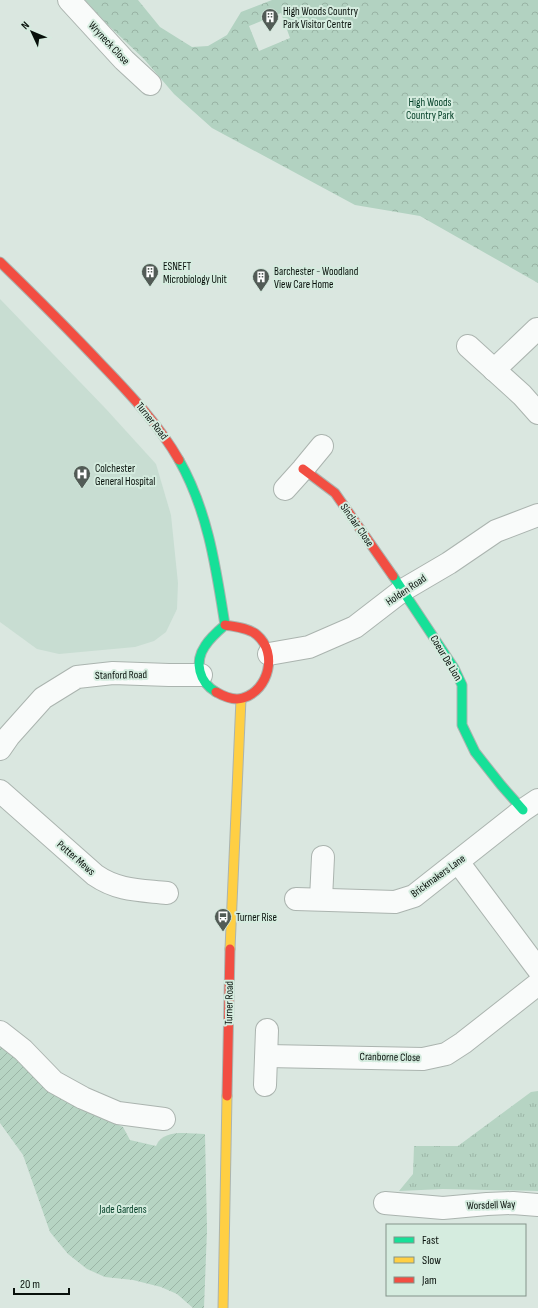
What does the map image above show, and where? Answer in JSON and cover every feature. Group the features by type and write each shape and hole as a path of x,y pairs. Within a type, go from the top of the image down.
{"street":[{"name":"Wryneck Close","path":"69,0 124,60 150,84"},
{"name":"Turner Road","path":"0,262 54,314 134,398 175,452 194,490 208,533 225,625"},
{"path":"494,370 537,329"},
{"path":"468,346 522,395 538,413"},
{"path":"285,489 322,446"},
{"name":"Sinclair Close","path":"303,469 335,493 403,590"},
{"name":"Holden Road","path":"269,654 309,647 355,627 403,590 449,563 496,531 538,515"},
{"name":"Coeur De Lion","path":"403,590 454,668 462,685 464,704 462,725 475,752 501,785 530,805"},
{"path":"225,625 246,629 256,634 264,642 269,654 268,672 263,683 241,699 222,696 211,690 203,681 201,675 199,664 201,652 207,641 225,625"},
{"name":"Stanford Road","path":"0,749 9,736 43,698 77,677 113,673 201,675"},
{"name":"Turner Road","path":"223,1308 231,909 241,699"},
{"name":"Potter Mews","path":"0,791 95,875 105,882 118,887 167,894"},
{"name":"Brickmakers Lane","path":"296,900 321,899 395,902 414,896 530,805"},
{"path":"321,899 323,857"},
{"path":"458,862 538,970"},
{"name":"Cranborne Close","path":"267,1056 423,1058 446,1054 491,1022 538,984"},
{"path":"265,1085 267,1030"},
{"path":"0,1032 24,1050 54,1082 83,1098 118,1113 164,1119"},
{"name":"Worsdell Way","path":"385,1203 443,1216 487,1204 513,1203 538,1205"}],"shaded area":[{"name":"Colchester General Hospital","path":"0,299 106,409 156,464 171,515 178,583 177,609 166,632 154,641 135,647 59,654 37,649 0,622"}],"green space":[{"name":"High Woods Country Park","path":"85,0 138,0 160,27 192,47 208,46 227,35 241,12 272,0 538,0 538,283 420,216 355,205 212,128 174,94 144,59 108,25","holes":["281,13 290,38 259,51 249,26"]},
{"name":"Jade Gardens","path":"0,1043 58,1097 123,1127 130,1140 156,1146 160,1140 171,1134 205,1134 207,1230 204,1308 193,1308 177,1294 161,1287 133,1280 105,1277 87,1269 68,1254 50,1232 23,1155 0,1123"},
{"path":"538,1091 538,1191 443,1189 399,1191 413,1174 414,1146 458,1146 531,1092"}],"traffic: fast":[{"path":"179,460 197,499 210,540 225,625"},
{"path":"393,576 454,668 462,685 462,725 475,752 523,810"},
{"path":"216,692 210,688 202,677 199,665 202,652 207,643 225,625"}],"traffic: slow":[{"path":"230,949 241,699"},
{"path":"223,1308 227,1096"}],"traffic: jam":[{"path":"0,262 65,326 134,399 163,435 179,460"},
{"path":"303,469 335,493 393,576"},
{"path":"216,692 232,698 243,698 252,694 259,687 268,670 269,661 267,651 257,635 246,629 225,625"},
{"path":"227,1096 230,949"}],"place":[{"name":"High Woods Country Park Visitor Centre","path":"270,32"},
{"name":"ESNEFT Microbiology Unit","path":"150,287"},
{"name":"Barchester - Woodland View Care Home","path":"261,292"},
{"name":"Colchester General Hospital","path":"82,489"},
{"name":"Turner Rise","path":"223,932"}]}
